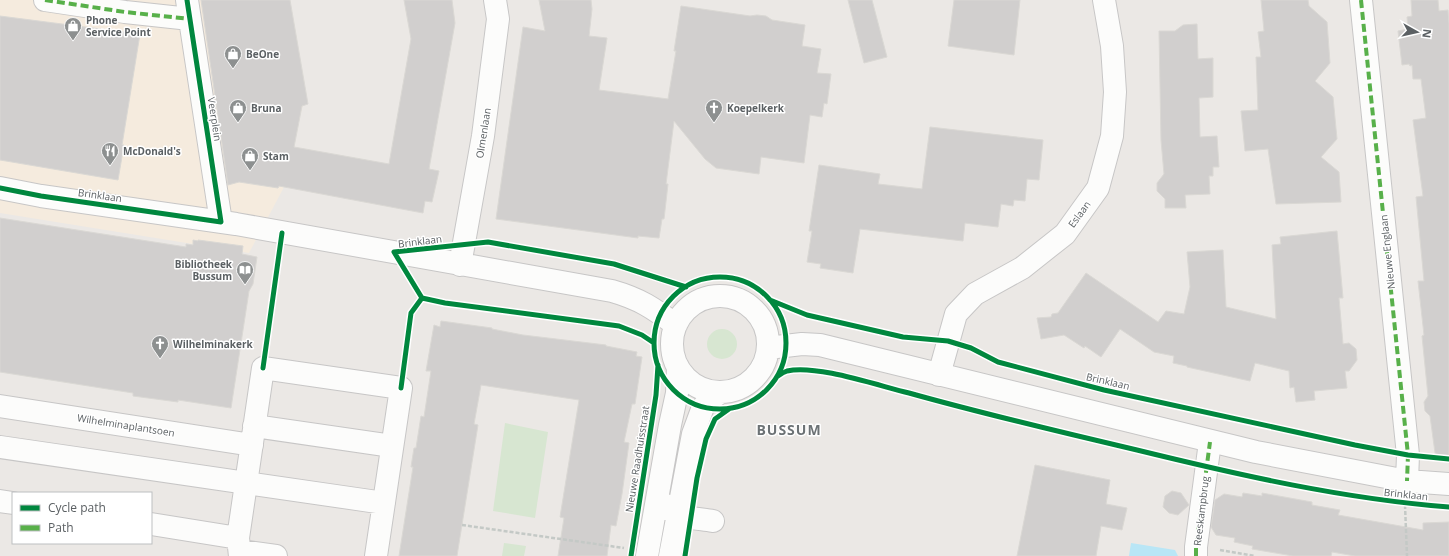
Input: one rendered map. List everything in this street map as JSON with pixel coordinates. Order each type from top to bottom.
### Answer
[{"type":"street","points":[[45,0],[125,12],[189,9]]},
{"type":"street","name":"Olmenlaan","points":[[460,265],[484,128],[498,19],[495,0]]},
{"type":"street","name":"Eslaan","points":[[939,375],[956,314],[974,294],[1022,268],[1065,234],[1098,188],[1112,136],[1115,92],[1112,46],[1104,0]]},
{"type":"street","name":"Nieuwe Englaan","points":[[1361,0],[1408,454],[1407,481]]},
{"type":"street","name":"Veerplein","points":[[189,9],[221,222]]},
{"type":"street","name":"Brinklaan","points":[[0,188],[41,196],[221,222],[612,291],[633,297],[646,304],[676,325]]},
{"type":"street","points":[[722,296],[737,299],[751,306],[761,318],[767,332],[768,348],[765,362],[758,374],[748,384],[735,390],[721,392],[704,390],[689,381],[678,367],[673,353],[672,339],[676,325],[683,313],[694,303],[708,297],[722,296]]},
{"type":"street","name":"Brinklaan","points":[[768,348],[802,344],[820,346],[1210,442],[1407,481],[1449,484]]},
{"type":"street","points":[[647,554],[677,393],[678,367]]},
{"type":"street","points":[[240,548],[246,483],[263,368],[401,388],[376,556]]},
{"type":"street","points":[[670,556],[693,434],[703,407],[721,392]]},
{"type":"street","name":"Wilhelminaplantsoen","points":[[0,406],[253,436],[392,446]]},
{"type":"street","name":"Reeskampbrug","points":[[1196,551],[1210,442]]},
{"type":"street","points":[[0,447],[384,503]]},
{"type":"street","points":[[661,480],[663,499],[669,508],[677,515],[712,521]]},
{"type":"street","points":[[0,501],[12,503]]},
{"type":"street","points":[[152,524],[276,556]]},
{"type":"path","points":[[1407,481],[1405,503],[1407,556]]},
{"type":"path","points":[[462,525],[647,554]]},
{"type":"path","points":[[1196,551],[1255,556]]},
{"type":"shaded area","points":[[0,0],[285,0],[303,104],[283,189],[249,253],[0,213]]},
{"type":"green space","points":[[722,329],[733,333],[737,344],[733,355],[722,359],[711,355],[707,344],[711,333]]},
{"type":"green space","points":[[505,423],[548,432],[535,518],[493,511]]},
{"type":"green space","points":[[504,543],[526,546],[524,556],[502,556]]},
{"type":"water","points":[[1131,543],[1175,550],[1178,556],[1129,556]]},
{"type":"building","points":[[201,0],[290,0],[308,104],[302,106],[294,147],[389,164],[411,39],[404,0],[452,0],[455,23],[429,169],[439,171],[432,202],[425,201],[423,213],[279,186],[278,188],[239,182],[228,185]]},
{"type":"building","points":[[539,0],[591,0],[592,9],[589,36],[607,38],[599,90],[668,99],[676,51],[674,51],[681,6],[750,16],[766,16],[772,20],[805,25],[802,46],[821,49],[817,73],[831,74],[827,104],[824,103],[822,117],[810,115],[804,163],[761,157],[759,174],[716,168],[705,159],[674,121],[666,184],[668,184],[664,219],[662,219],[659,238],[638,236],[638,238],[496,219],[523,27],[545,31]]},
{"type":"building","points":[[848,0],[872,0],[887,57],[864,63]]},
{"type":"building","points":[[954,0],[1020,0],[1014,55],[948,46]]},
{"type":"building","points":[[1261,0],[1308,0],[1309,6],[1327,22],[1330,63],[1315,81],[1333,97],[1337,139],[1321,157],[1339,172],[1341,202],[1276,204],[1268,149],[1245,151],[1241,111],[1258,110],[1256,57],[1261,57],[1258,32],[1264,31]]},
{"type":"building","points":[[1411,0],[1438,0],[1439,11],[1448,10],[1449,24],[1449,459],[1436,460],[1430,416],[1425,411],[1424,402],[1428,396],[1422,336],[1424,335],[1418,281],[1424,281],[1416,197],[1423,196],[1413,120],[1426,118],[1421,79],[1413,79],[1412,65],[1402,65],[1398,31],[1408,29],[1407,17],[1412,16]]},
{"type":"building","points":[[0,16],[140,34],[122,145],[124,145],[118,180],[0,160]]},
{"type":"building","points":[[1197,24],[1198,59],[1213,58],[1213,97],[1199,98],[1200,137],[1217,136],[1219,167],[1213,167],[1213,176],[1209,176],[1210,194],[1185,195],[1186,208],[1165,208],[1165,199],[1157,191],[1157,183],[1164,174],[1161,140],[1159,31],[1175,31],[1183,25]]},
{"type":"building","points":[[930,127],[1043,140],[1039,180],[1027,179],[1025,201],[1014,200],[1013,206],[1001,204],[998,227],[965,223],[963,241],[860,229],[853,273],[820,268],[821,264],[807,262],[812,231],[809,231],[819,165],[880,174],[878,184],[922,189]]},
{"type":"building","points":[[0,218],[186,247],[186,244],[193,245],[193,240],[243,246],[242,254],[257,257],[253,284],[249,291],[231,408],[178,400],[178,402],[133,396],[133,393],[0,372]]},
{"type":"building","points":[[1337,231],[1343,298],[1339,298],[1343,344],[1349,343],[1356,349],[1357,360],[1349,371],[1345,371],[1347,388],[1314,391],[1315,400],[1296,402],[1294,387],[1290,388],[1289,371],[1255,363],[1250,381],[1187,367],[1173,363],[1174,356],[1154,352],[1120,329],[1101,357],[1085,346],[1084,348],[1064,335],[1041,339],[1037,318],[1051,317],[1052,314],[1058,313],[1086,273],[1158,322],[1166,311],[1184,314],[1190,287],[1187,252],[1223,250],[1226,307],[1276,319],[1272,245],[1281,244],[1280,237]]},
{"type":"building","points":[[441,321],[492,328],[523,335],[606,345],[637,352],[636,356],[642,357],[635,404],[632,404],[624,442],[629,443],[622,494],[616,526],[611,525],[607,556],[558,556],[564,518],[560,517],[579,400],[481,385],[474,424],[478,425],[457,556],[399,556],[413,467],[411,467],[414,448],[416,448],[421,416],[424,417],[431,371],[426,371],[434,325],[440,327]]},
{"type":"building","points":[[1035,465],[1110,480],[1106,504],[1127,508],[1122,530],[1101,526],[1096,556],[1017,556]]},
{"type":"building","points":[[1172,491],[1181,493],[1189,505],[1178,515],[1169,513],[1163,507],[1165,496]]},
{"type":"building","points":[[1243,493],[1262,496],[1262,493],[1312,502],[1312,505],[1340,510],[1338,515],[1423,530],[1423,523],[1449,522],[1449,556],[1355,556],[1332,552],[1331,556],[1293,556],[1252,549],[1253,546],[1234,542],[1235,538],[1216,535],[1211,527],[1215,500],[1224,494],[1242,497]]},
{"type":"marked path","points":[[45,0],[125,12],[190,19]]},
{"type":"marked path","points":[[1361,0],[1408,455],[1407,481]]},
{"type":"marked path","points":[[1196,556],[1210,442]]},
{"type":"cycle path","points":[[0,188],[41,196],[221,222],[187,0]]},
{"type":"cycle path","points":[[263,368],[282,233]]},
{"type":"cycle path","points":[[654,343],[642,335],[619,326],[445,303],[422,298],[394,252],[488,242],[614,264],[686,287]]},
{"type":"cycle path","points":[[720,277],[745,282],[762,292],[771,301],[781,318],[786,343],[781,368],[771,385],[762,394],[745,404],[720,409],[695,404],[678,394],[669,385],[659,368],[654,343],[659,318],[669,301],[678,292],[695,282],[720,277]]},
{"type":"cycle path","points":[[401,388],[411,313],[422,298]]},
{"type":"cycle path","points":[[770,300],[807,315],[903,337],[948,341],[971,348],[998,362],[1104,390],[1355,445],[1408,455],[1449,459]]},
{"type":"cycle path","name":"Nieuwe Raadhuisstraat","points":[[631,556],[656,395],[658,365]]},
{"type":"cycle path","points":[[778,376],[787,371],[799,370],[814,370],[830,373],[1022,423],[1253,477],[1370,498],[1449,507]]},
{"type":"cycle path","points":[[685,556],[697,478],[706,439],[715,419],[729,409]]},
{"type":"place","name":"Phone Service Point","points":[[73,41]]},
{"type":"place","name":"BeOne","points":[[233,69]]},
{"type":"place","name":"Bruna","points":[[238,123]]},
{"type":"place","name":"Koepelkerk","points":[[714,123]]},
{"type":"place","name":"McDonald's","points":[[110,166]]},
{"type":"place","name":"Stam","points":[[250,171]]},
{"type":"place","name":"Bibliotheek Bussum","points":[[245,285]]},
{"type":"place","name":"Wilhelminakerk","points":[[160,359]]},
{"type":"district","name":"BUSSUM","points":[[789,429]]}]
